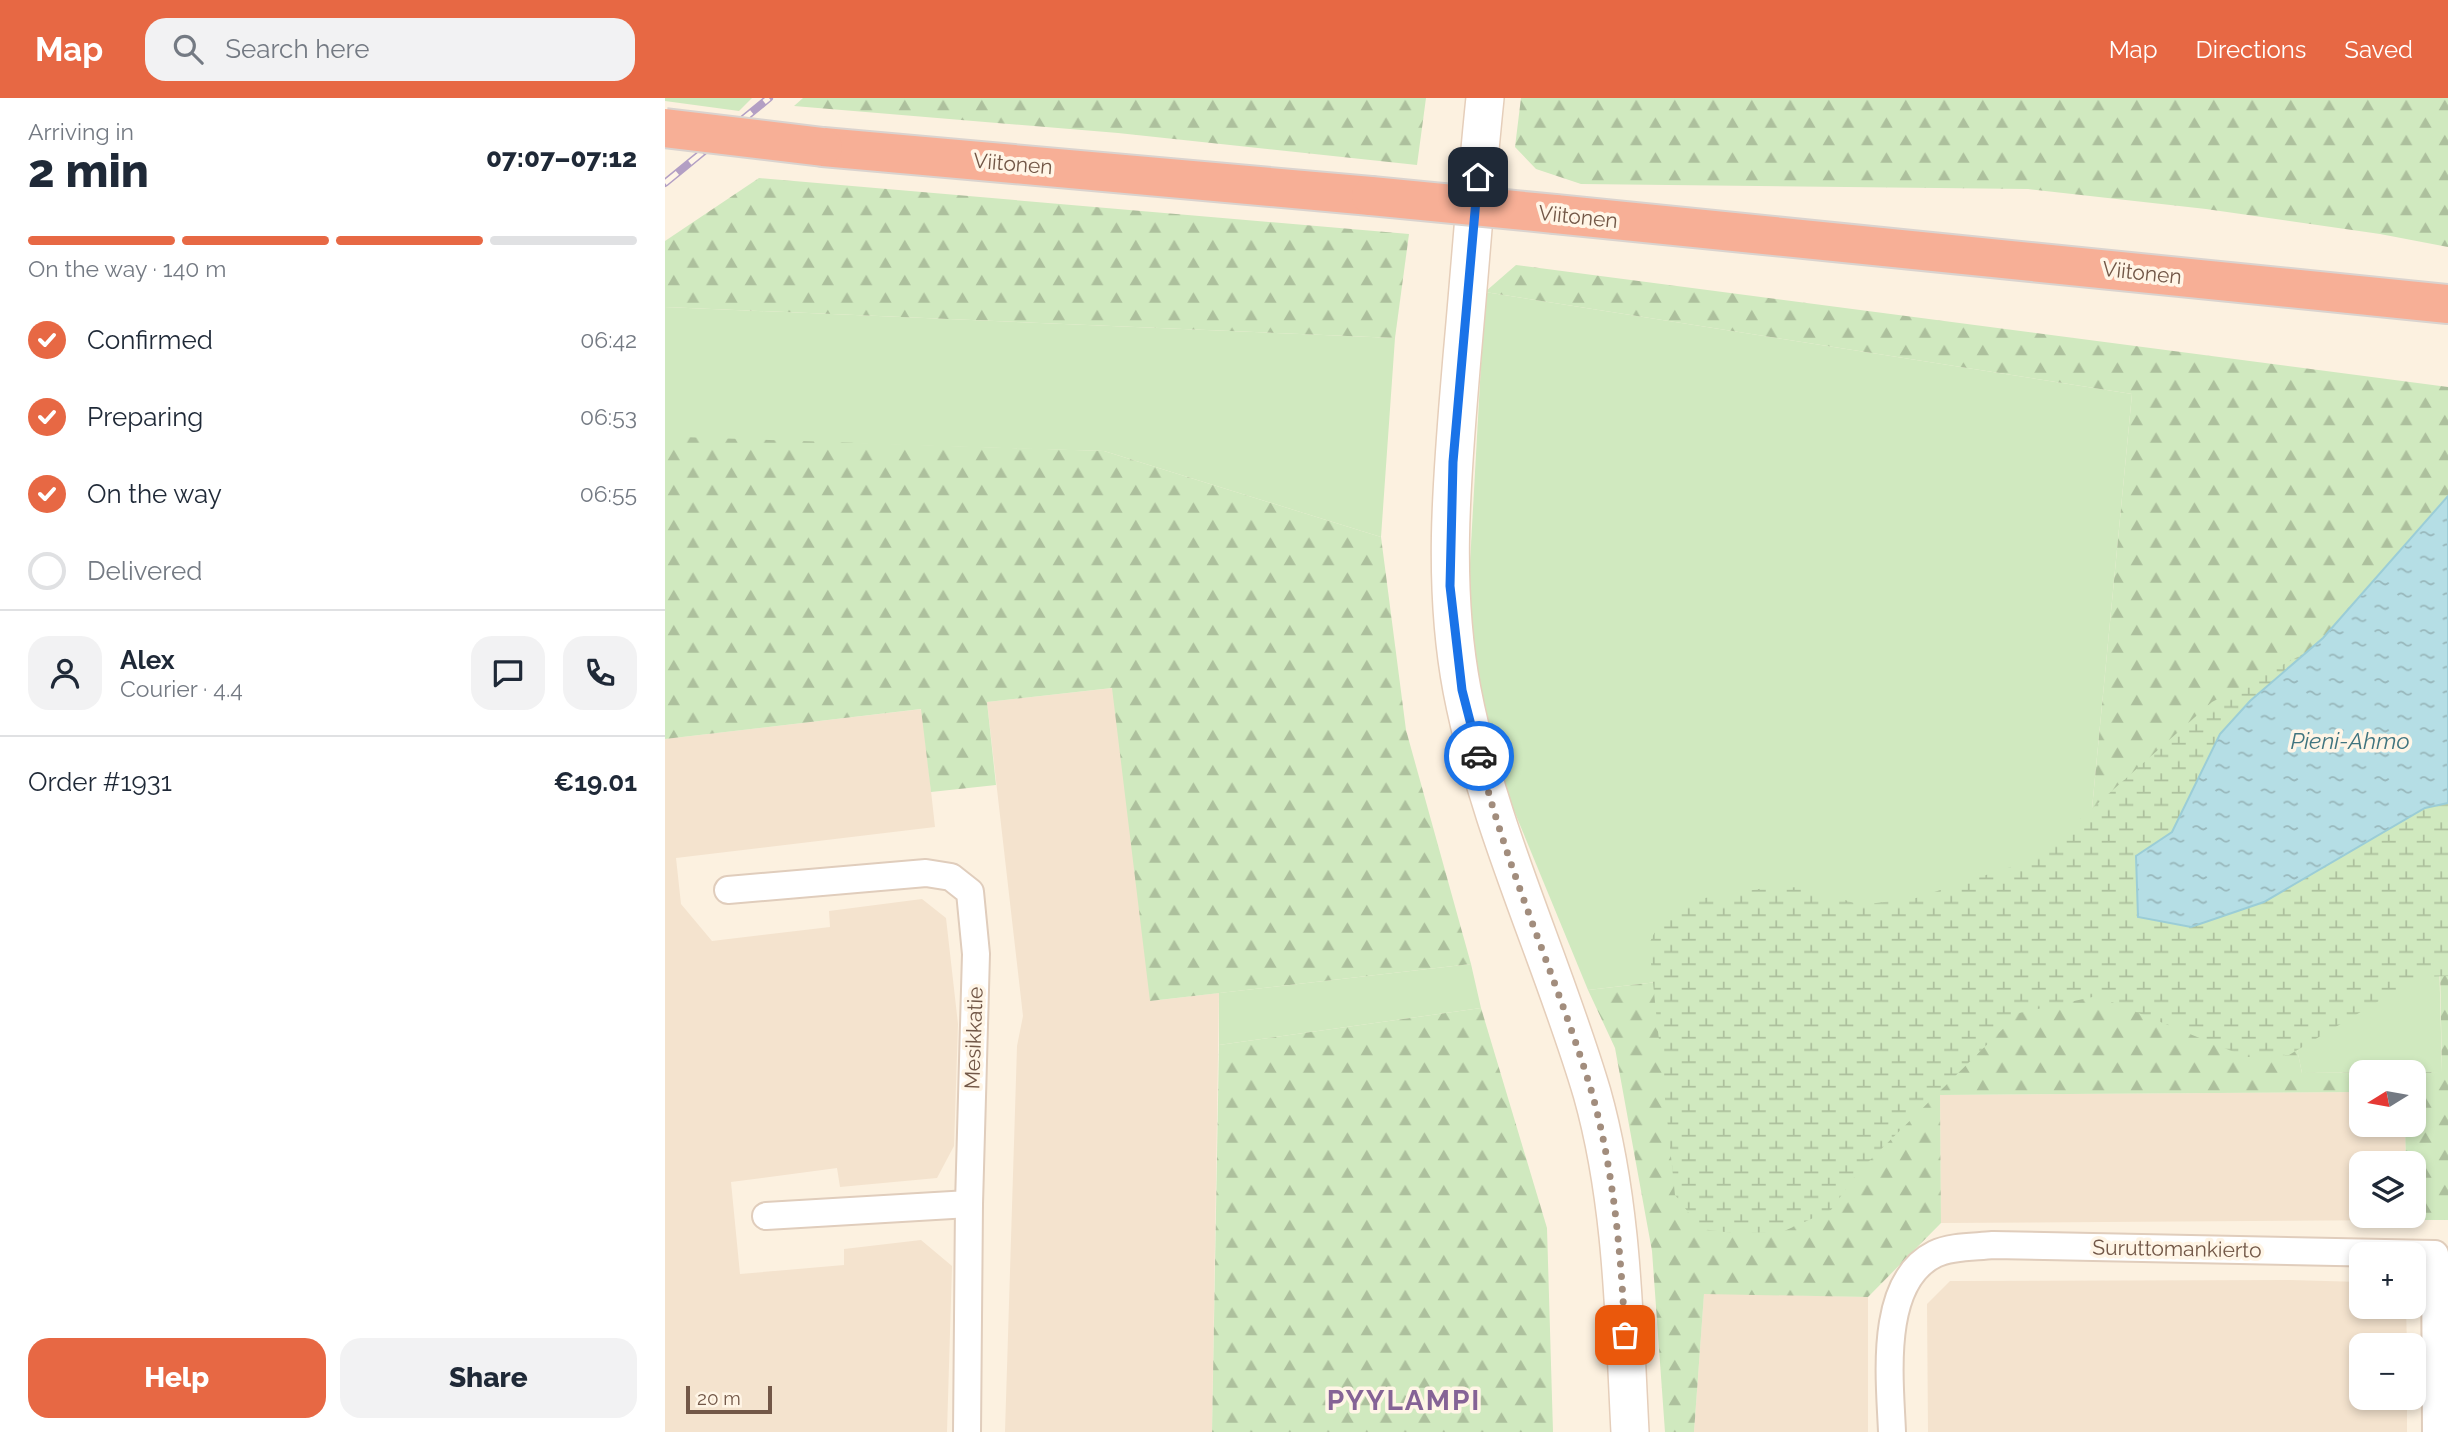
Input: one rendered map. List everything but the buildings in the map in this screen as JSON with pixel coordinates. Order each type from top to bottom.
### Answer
[{"type":"highway","name":"Viitonen","points":[[665,128],[823,147],[1371,196],[2448,304]]},
{"type":"street","points":[[1485,98],[1453,462],[1451,599],[1462,690],[1492,809],[1592,1095],[1613,1192],[1622,1286],[1630,1432]]},
{"type":"street","name":"Mesikkatie","points":[[727,890],[926,873],[951,877],[970,892],[976,954],[969,1204],[967,1432]]},
{"type":"street","points":[[766,1216],[969,1204]]},
{"type":"street","name":"Suruttomankierto","points":[[1892,1432],[1890,1356],[1894,1317],[1901,1290],[1921,1262],[1938,1252],[1993,1245],[2442,1254],[2436,1432]]},
{"type":"shaded area","points":[[1113,688],[1151,1001],[1219,993],[1212,1432],[1005,1432],[1017,1046],[1023,1016],[987,702]]},
{"type":"shaded area","points":[[922,709],[935,827],[676,858],[681,904],[712,941],[830,927],[829,911],[922,899],[946,918],[958,1024],[954,1146],[937,1178],[840,1187],[837,1168],[731,1182],[740,1274],[844,1265],[844,1249],[921,1240],[952,1266],[947,1432],[665,1432],[665,739]]},
{"type":"shaded area","points":[[2349,1092],[2349,1138],[2405,1138],[2406,1151],[2349,1151],[2349,1220],[1941,1223],[1940,1095]]},
{"type":"shaded area","points":[[1950,1281],[2349,1282],[2349,1319],[2406,1319],[2407,1333],[2349,1333],[2349,1410],[2407,1410],[2407,1432],[1928,1432],[1927,1304]]},
{"type":"shaded area","points":[[1704,1293],[1868,1297],[1868,1432],[1694,1432]]},
{"type":"green space","points":[[665,98],[752,98],[739,111],[665,101]]},
{"type":"green space","points":[[803,98],[1426,98],[1417,165],[1118,133],[794,106]]},
{"type":"green space","points":[[1521,98],[2448,98],[2448,247],[2380,234],[2206,209],[2028,189],[1581,184],[1536,169],[1515,147]]},
{"type":"green space","points":[[759,178],[1409,234],[1395,338],[665,307],[665,241]]},
{"type":"green space","points":[[1516,265],[2448,387],[2448,496],[2323,638],[2250,701],[2264,902],[2425,808],[2448,803],[2448,1220],[2426,1220],[2426,1151],[2406,1151],[2405,1138],[2426,1137],[2426,1072],[2442,1072],[2439,915],[2284,983],[2302,1073],[2349,1073],[2349,1092],[1940,1095],[1941,1223],[1868,1297],[1704,1294],[1694,1432],[1665,1432],[1652,1251],[1615,1048],[1588,990],[2080,933],[2132,394],[1485,292]]},
{"type":"green space","points":[[1485,292],[2132,394],[2080,933],[1588,990],[1494,762],[1467,617]]},
{"type":"green space","points":[[665,307],[1395,338],[1381,537],[1104,451],[665,438]]},
{"type":"green space","points":[[665,438],[1104,451],[1381,537],[1406,730],[1471,964],[1150,1001],[1112,688],[987,702],[996,785],[931,792],[921,709],[665,739]]},
{"type":"green space","points":[[2305,653],[2250,701],[2221,734],[2172,832],[2136,856],[2191,927],[2264,902],[2425,808],[2448,803],[2448,976],[2419,977],[2289,1055],[2246,1057],[2097,996],[2019,1013],[1858,1172],[1831,1210],[1782,1232],[1733,1233],[1701,1229],[1675,1195],[1649,944],[1661,919],[1699,899],[1765,888],[1806,887],[1860,905],[1916,898],[2035,859],[2212,702]]},
{"type":"green space","points":[[2438,915],[2442,1072],[2426,1072],[2426,1060],[2349,1060],[2349,1073],[2302,1073],[2283,983]]},
{"type":"green space","points":[[1471,964],[1481,1008],[1219,1045],[1219,993]]},
{"type":"green space","points":[[1481,1008],[1547,1228],[1553,1432],[1212,1432],[1219,1045]]},
{"type":"water","name":"Pieni-Ahmo","points":[[2448,496],[2448,803],[2425,808],[2264,902],[2191,927],[2138,917],[2136,856],[2172,832],[2220,734],[2250,701],[2323,638]]},
{"type":"railway","points":[[665,183],[769,98]]},
{"type":"way so far","points":[[1479,756],[1492,809],[1592,1095],[1613,1192],[1625,1335]]},
{"type":"district","name":"PYYLAMPI","points":[[1404,1400]]},
{"type":"route","points":[[1478,177],[1453,462],[1450,586],[1462,690],[1479,756]]}]
